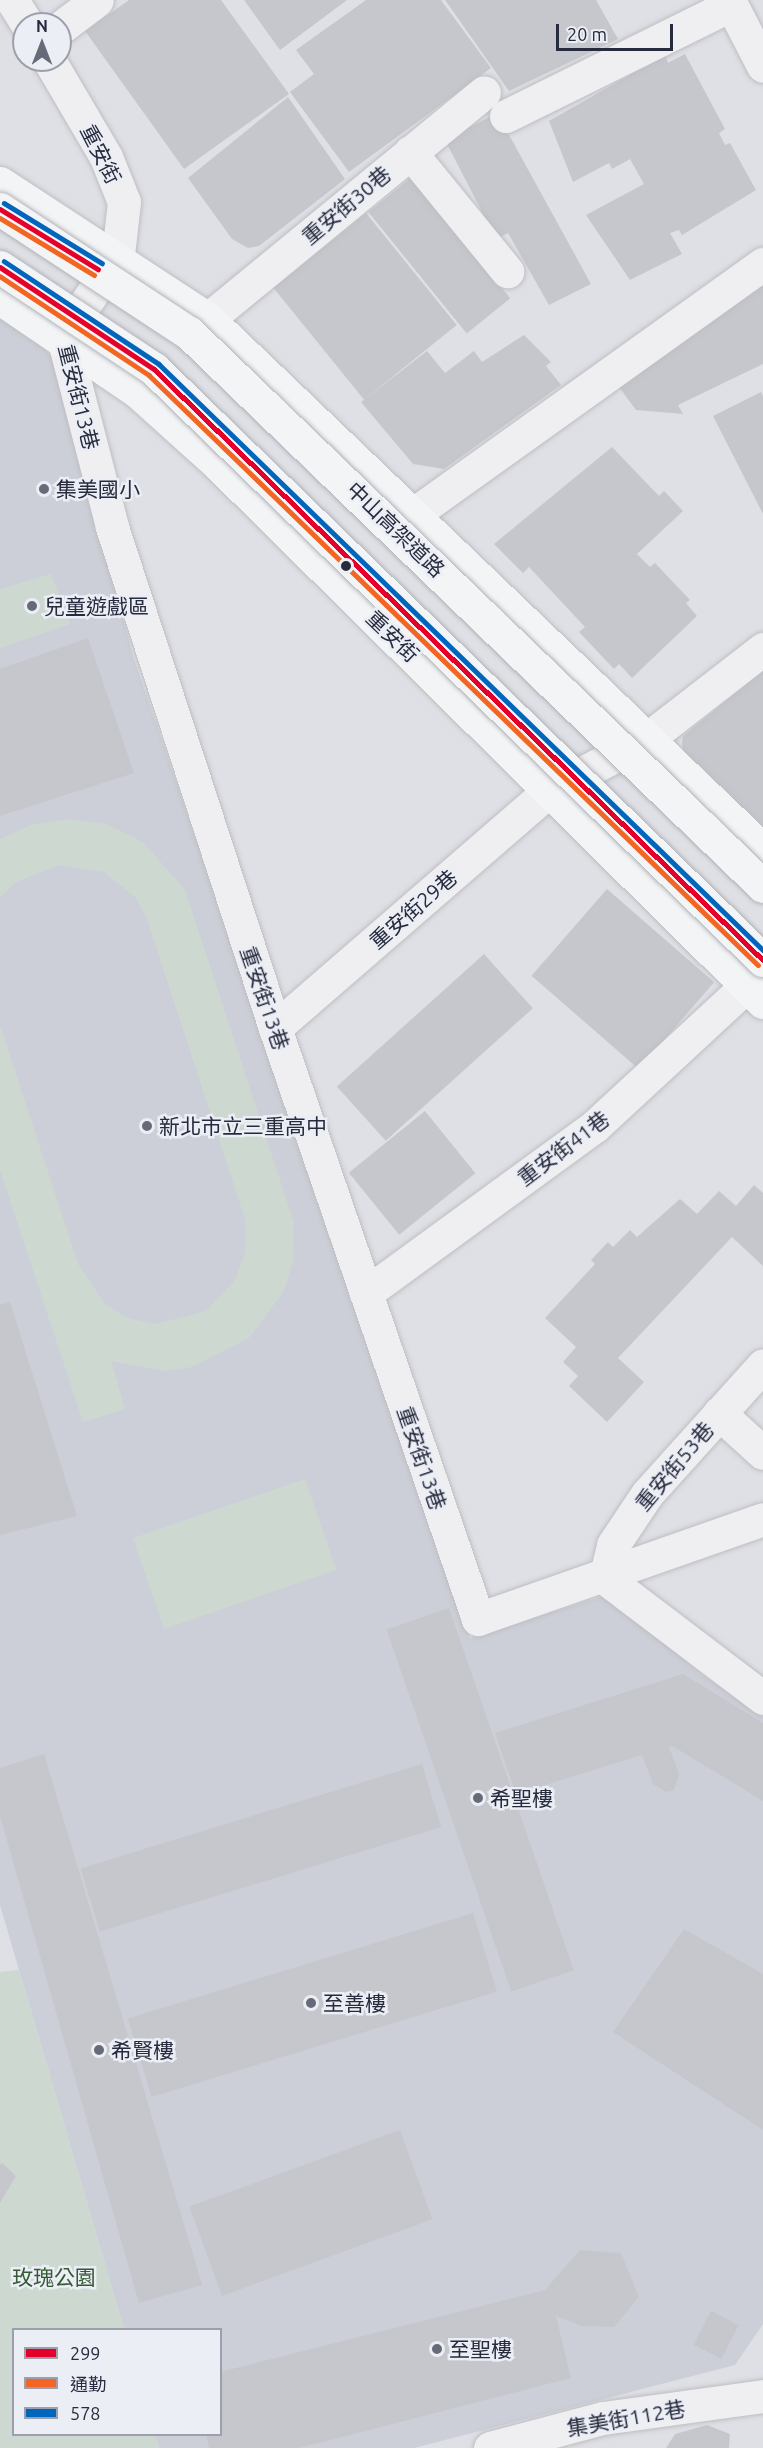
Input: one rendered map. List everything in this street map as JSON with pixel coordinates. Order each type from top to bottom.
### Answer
[{"type":"main road","points":[[0,183],[118,255],[208,318],[415,513],[763,850]]},
{"type":"main road","name":"中山高架道路","points":[[0,209],[189,333],[763,886]]},
{"type":"main road","points":[[0,267],[154,369],[757,983]]},
{"type":"main road","name":"重安街","points":[[0,298],[63,337],[137,391],[218,464],[550,790],[757,983]]},
{"type":"street","points":[[72,19],[97,0]]},
{"type":"street","points":[[506,116],[730,2],[763,66]]},
{"type":"street","name":"重安街","points":[[56,72],[106,157],[124,202],[118,255]]},
{"type":"street","name":"重安街30巷","points":[[208,318],[484,92]]},
{"type":"street","points":[[410,152],[507,271]]},
{"type":"street","name":"重安街13巷","points":[[118,255],[63,337],[138,615],[275,1028],[478,1619],[605,1578]]},
{"type":"street","points":[[415,513],[763,264]]},
{"type":"street","name":"重安街29巷","points":[[275,1028],[550,790],[647,739],[763,650]]},
{"type":"street","name":"重安街41巷","points":[[366,1293],[595,1126],[757,983]]},
{"type":"street","name":"重安街53巷","points":[[605,1578],[613,1545],[636,1511],[763,1365]]},
{"type":"street","points":[[719,1413],[763,1453]]},
{"type":"street","points":[[605,1578],[763,1519]]},
{"type":"street","points":[[605,1578],[763,1698]]},
{"type":"street","name":"集美街112巷","points":[[490,2448],[603,2418],[763,2396]]},
{"type":"shaded area","name":"新北市立三重高中","points":[[0,311],[34,337],[56,362],[133,656],[470,1638],[607,1595],[701,1674],[763,1717],[763,2324],[735,2365],[414,2448],[159,2448],[155,2436],[222,2436],[222,2328],[124,2328],[0,1905]]},
{"type":"green space","name":"兒童遊戲區","points":[[51,574],[70,624],[0,648],[0,589]]},
{"type":"green space","points":[[71,819],[106,824],[143,842],[185,890],[294,1223],[293,1260],[284,1291],[249,1338],[192,1367],[165,1371],[111,1361],[125,1409],[83,1422],[0,1170],[0,1025],[78,1264],[105,1304],[128,1318],[156,1324],[206,1311],[235,1280],[245,1253],[245,1219],[146,916],[135,897],[104,872],[59,865],[16,882],[0,898],[0,839],[34,824]]},
{"type":"green space","points":[[305,1479],[336,1570],[164,1629],[133,1538]]},
{"type":"green space","name":"玫瑰公園","points":[[19,1970],[124,2328],[12,2328],[12,2436],[155,2436],[159,2448],[0,2448],[0,1972]]},
{"type":"building","points":[[129,0],[221,0],[289,94],[184,169],[85,31]]},
{"type":"building","points":[[244,0],[347,0],[280,50]]},
{"type":"building","points":[[366,0],[441,0],[491,68],[349,172],[290,92],[314,74],[296,50]]},
{"type":"building","points":[[445,0],[596,0],[618,39],[509,91]]},
{"type":"building","points":[[685,54],[725,129],[719,133],[725,145],[730,143],[756,190],[682,235],[679,230],[670,233],[682,254],[630,280],[586,215],[644,184],[630,159],[612,169],[609,163],[573,182],[549,121],[665,55],[668,63]]},
{"type":"building","points":[[288,97],[345,179],[259,246],[248,248],[232,239],[188,178]]},
{"type":"building","points":[[497,113],[591,284],[549,305],[508,233],[496,239],[445,140]]},
{"type":"building","points":[[412,177],[510,298],[467,333],[368,212]]},
{"type":"building","points":[[366,213],[457,325],[364,400],[274,288]]},
{"type":"building","points":[[763,284],[763,364],[678,405],[683,414],[636,410],[619,387]]},
{"type":"building","points":[[524,335],[551,362],[546,366],[561,385],[444,469],[413,464],[361,402],[427,351],[445,373],[474,351],[482,362]]},
{"type":"building","points":[[761,392],[763,396],[763,514],[713,416]]},
{"type":"building","points":[[612,447],[659,496],[664,491],[683,511],[637,554],[650,567],[655,563],[690,600],[686,603],[697,616],[632,678],[619,664],[614,669],[579,632],[585,627],[529,567],[523,573],[494,544]]},
{"type":"building","points":[[88,638],[134,773],[0,816],[0,669]]},
{"type":"building","points":[[763,671],[763,833],[684,758],[682,743],[683,736]]},
{"type":"building","points":[[607,889],[714,982],[639,1069],[532,976]]},
{"type":"building","points":[[484,954],[533,1008],[386,1141],[337,1086]]},
{"type":"building","points":[[425,1111],[475,1173],[399,1235],[349,1173]]},
{"type":"building","points":[[754,1185],[763,1193],[763,1266],[732,1237],[618,1358],[644,1382],[607,1422],[569,1386],[578,1376],[563,1362],[576,1347],[545,1318],[595,1264],[591,1260],[608,1242],[613,1247],[630,1230],[637,1237],[680,1199],[697,1214],[719,1191],[736,1206]]},
{"type":"building","points":[[10,1302],[77,1516],[0,1535],[0,1305]]},
{"type":"building","name":"希聖樓","points":[[449,1608],[574,1970],[511,1992],[387,1629]]},
{"type":"building","points":[[683,1674],[763,1723],[763,1801],[674,1747],[669,1747],[679,1774],[674,1790],[666,1792],[653,1784],[642,1755],[516,1794],[495,1733]]},
{"type":"building","name":"希賢樓","points":[[44,1754],[202,2285],[139,2303],[0,1816],[0,1768]]},
{"type":"building","points":[[422,1764],[441,1827],[100,1931],[81,1868]]},
{"type":"building","name":"至善樓","points":[[473,1913],[497,1991],[152,2097],[128,2019]]},
{"type":"building","points":[[684,1929],[763,1974],[763,2130],[613,2032]]},
{"type":"building","points":[[400,2130],[432,2219],[222,2296],[190,2207]]},
{"type":"building","points":[[2,2163],[16,2176],[0,2203],[0,2165]]},
{"type":"building","name":"至聖樓","points":[[580,2250],[621,2253],[639,2297],[614,2327],[582,2326],[556,2316],[571,2378],[299,2448],[209,2448],[206,2436],[222,2436],[222,2371],[545,2290]]},
{"type":"building","points":[[711,2311],[739,2325],[721,2359],[694,2345]]},
{"type":"building","points":[[707,2425],[730,2434],[729,2448],[666,2448],[675,2434]]},
{"type":"transit line","name":"578","points":[[4,203],[102,263]]},
{"type":"transit line","name":"299","points":[[0,209],[98,269]]},
{"type":"transit line","name":"通勤","points":[[0,218],[94,275]]},
{"type":"transit line","name":"578","points":[[4,261],[159,364],[763,950]]},
{"type":"transit line","name":"299","points":[[0,267],[154,369],[763,960]]},
{"type":"transit line","name":"通勤","points":[[0,276],[149,375],[758,965]]},
{"type":"place","name":"集美國小","points":[[44,489]]},
{"type":"place","name":"兒童遊戲區","points":[[32,606]]},
{"type":"place","name":"新北市立三重高中","points":[[147,1126]]},
{"type":"place","name":"希聖樓","points":[[478,1798]]},
{"type":"place","name":"至善樓","points":[[311,2003]]},
{"type":"place","name":"希賢樓","points":[[99,2050]]},
{"type":"place","name":"至聖樓","points":[[437,2349]]}]
